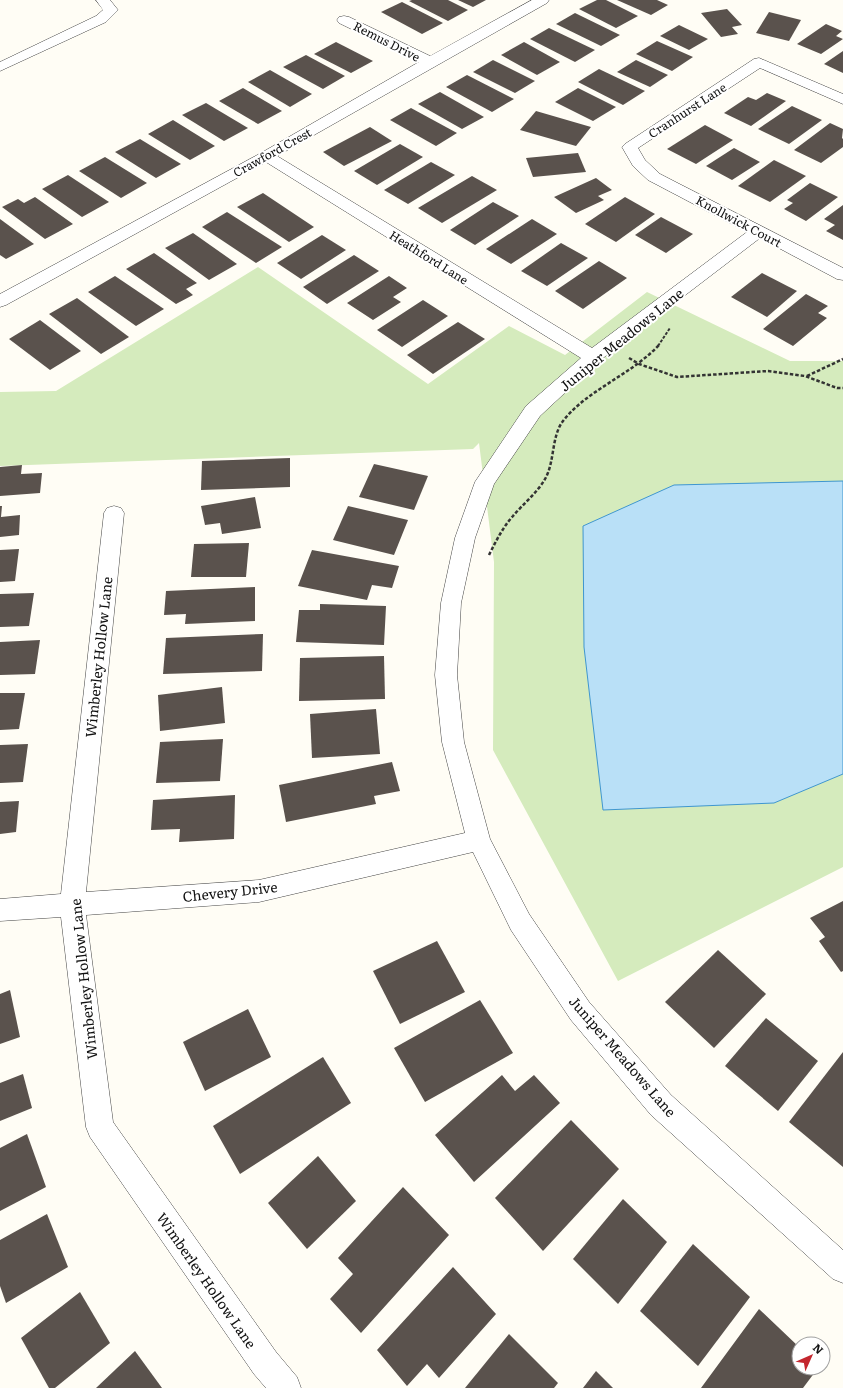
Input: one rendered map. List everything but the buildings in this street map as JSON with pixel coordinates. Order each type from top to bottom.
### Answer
[{"type":"street","points":[[0,67],[101,19],[111,10],[103,0]]},
{"type":"street","name":"Crawford Crest","points":[[0,302],[266,156],[542,0]]},
{"type":"street","name":"Remus Drive","points":[[344,20],[430,62]]},
{"type":"street","name":"Cranhurst Lane","points":[[638,163],[630,147],[759,62],[843,100]]},
{"type":"street","name":"Heathford Lane","points":[[266,156],[600,351]]},
{"type":"street","name":"Knollwick Court","points":[[638,163],[654,177],[843,275]]},
{"type":"street","name":"Juniper Meadows Lane","points":[[759,231],[600,351],[533,411],[484,482],[465,538],[451,603],[446,675],[453,742],[479,840],[520,922],[580,1010],[661,1105],[843,1269]]},
{"type":"street","name":"Wimberley Hollow Lane","points":[[114,513],[72,905],[100,1127],[265,1363],[286,1388]]},
{"type":"street","name":"Chevery Drive","points":[[0,910],[259,891],[479,840]]},
{"type":"path","points":[[489,555],[509,520],[545,479],[562,422],[588,397],[639,364],[665,340],[671,328]]},
{"type":"path","points":[[600,351],[677,377],[768,371],[806,377],[837,388],[843,388]]},
{"type":"path","points":[[806,377],[843,359]]},
{"type":"green space","points":[[258,267],[428,384],[509,326],[565,355],[647,292],[790,361],[843,361],[843,867],[618,981],[493,750],[494,562],[479,443],[473,449],[0,466],[0,392],[56,391]]},
{"type":"water","points":[[843,481],[843,774],[774,803],[603,810],[584,647],[583,526],[674,485]]}]
